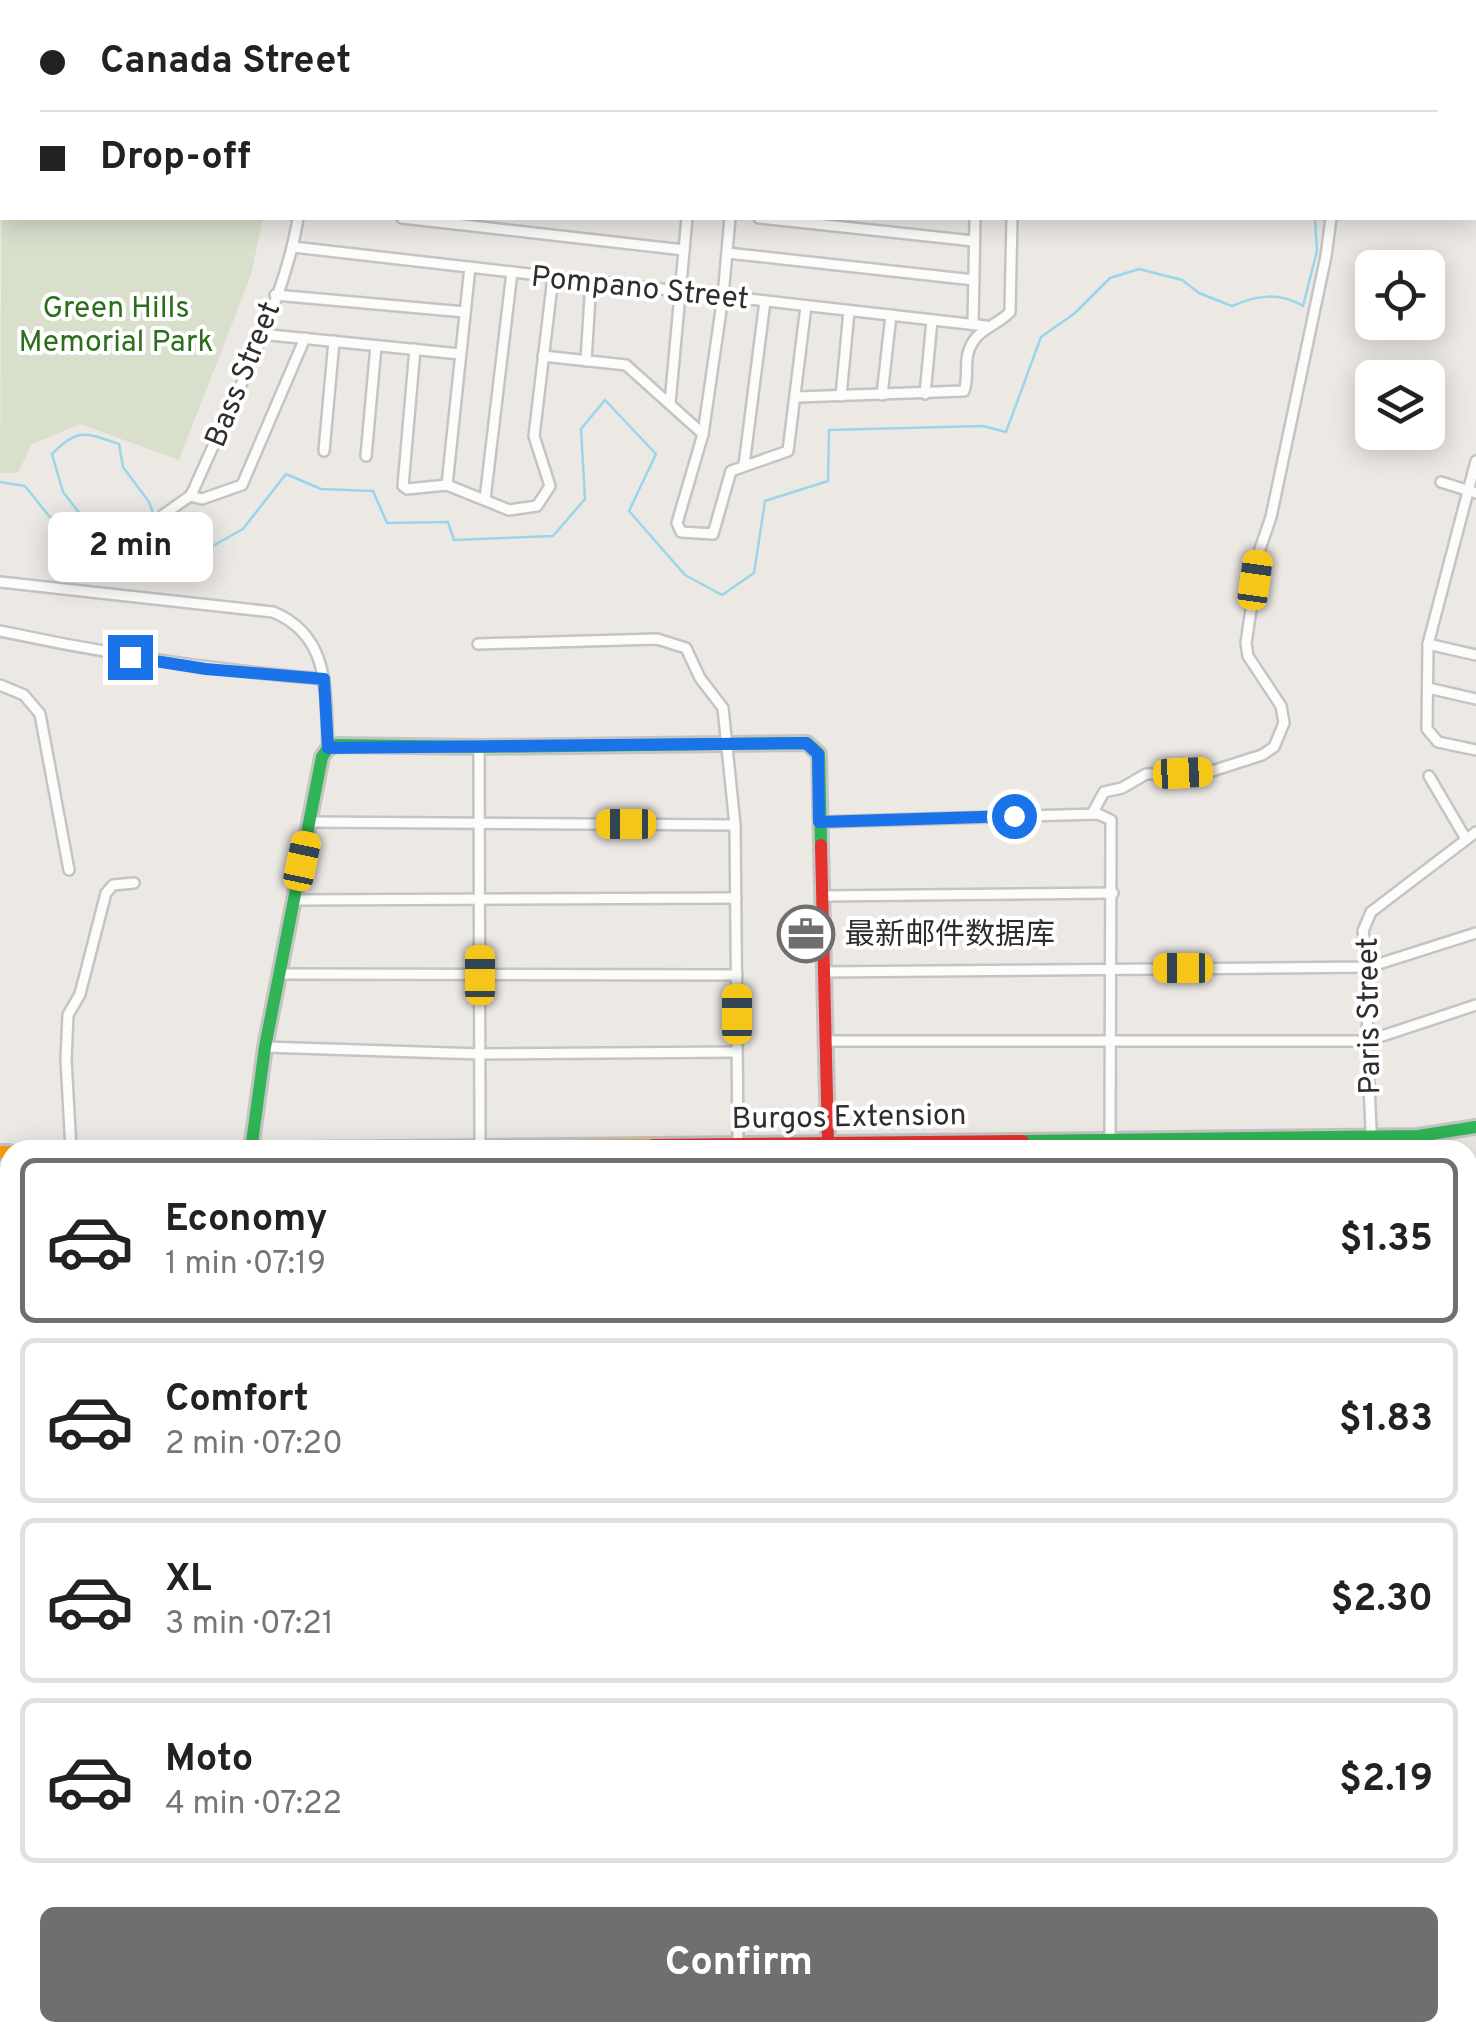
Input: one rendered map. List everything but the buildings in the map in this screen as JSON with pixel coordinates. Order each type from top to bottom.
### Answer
[{"type":"street","name":"Bass Street","points":[[190,496],[275,296],[293,247],[298,220]]},
{"type":"street","points":[[420,220],[684,250]]},
{"type":"street","points":[[670,404],[687,220]]},
{"type":"street","points":[[730,220],[703,434],[676,523],[681,532],[709,536],[716,532],[728,473],[788,450],[806,306]]},
{"type":"street","points":[[778,220],[974,241]]},
{"type":"street","points":[[973,324],[975,220]]},
{"type":"street","points":[[796,397],[964,390],[969,349],[986,326],[1010,312],[1012,220]]},
{"type":"street","points":[[1092,814],[1104,792],[1122,788],[1146,774],[1208,772],[1262,755],[1274,747],[1281,735],[1282,706],[1248,656],[1246,643],[1260,549],[1273,505],[1331,220]]},
{"type":"street","name":"Pompano Street","points":[[293,247],[986,326]]},
{"type":"street","points":[[727,253],[974,280]]},
{"type":"street","points":[[447,485],[470,267]]},
{"type":"street","points":[[485,499],[512,272]]},
{"type":"street","points":[[415,349],[402,482],[407,489],[447,485],[510,510],[537,506],[550,486],[534,436],[553,276]]},
{"type":"street","points":[[586,362],[591,281]]},
{"type":"street","points":[[275,296],[465,312]]},
{"type":"street","points":[[744,465],[764,301]]},
{"type":"street","points":[[841,396],[850,310]]},
{"type":"street","points":[[882,395],[891,315]]},
{"type":"street","points":[[925,394],[932,320]]},
{"type":"street","points":[[260,334],[460,354]]},
{"type":"street","points":[[162,515],[190,496],[202,499],[242,485],[304,338]]},
{"type":"street","points":[[324,451],[334,342]]},
{"type":"street","points":[[366,456],[376,346]]},
{"type":"street","points":[[543,356],[626,364],[703,434]]},
{"type":"street","points":[[1476,461],[1472,492],[1428,644],[1430,736],[1438,742],[1476,750]]},
{"type":"street","points":[[1441,482],[1472,492]]},
{"type":"street","points":[[0,582],[273,612],[289,618],[320,657],[328,748],[322,757],[265,1047],[252,1140]]},
{"type":"street","points":[[0,631],[206,669],[324,679]]},
{"type":"street","points":[[478,644],[657,638],[674,642],[686,648],[700,678],[723,708],[735,824],[738,1140]]},
{"type":"street","points":[[1428,644],[1476,655]]},
{"type":"street","points":[[0,685],[24,695],[40,714],[69,870]]},
{"type":"street","points":[[1428,688],[1476,699]]},
{"type":"street","points":[[328,748],[726,743],[806,743],[814,748],[818,754],[828,1140]]},
{"type":"street","points":[[479,747],[480,1140]]},
{"type":"street","points":[[1428,776],[1466,839]]},
{"type":"street","points":[[819,822],[1092,814],[1111,820],[1114,893],[1109,968],[1110,1139]]},
{"type":"street","points":[[310,822],[735,824]]},
{"type":"street","name":"Paris Street","points":[[1371,1140],[1369,967],[1364,931],[1371,912],[1476,832]]},
{"type":"street","points":[[70,1140],[68,1014],[80,994],[106,893],[113,886],[134,883]]},
{"type":"street","points":[[821,896],[1114,893]]},
{"type":"street","points":[[294,900],[736,898]]},
{"type":"street","points":[[823,972],[1369,967],[1476,933]]},
{"type":"street","points":[[280,974],[737,975]]},
{"type":"street","points":[[825,1041],[1368,1041],[1476,1005]]},
{"type":"street","points":[[265,1047],[480,1054],[737,1052]]},
{"type":"street","name":"Burgos Extension","points":[[1105,1140],[1418,1136],[1476,1128]]},
{"type":"green space","name":"Green Hills Memorial Park","points":[[1,220],[263,220],[251,275],[179,460],[80,424],[32,444],[18,473],[0,473]]},
{"type":"waterway","points":[[0,482],[25,486],[49,516],[75,531],[84,519],[63,492],[52,454],[69,439],[90,435],[119,444],[123,467],[149,502],[165,546],[209,548],[243,529],[286,474],[321,489],[373,491],[387,523],[448,522],[454,540],[553,536],[585,499],[581,429],[605,400],[656,454],[629,511],[685,575],[722,595],[754,573],[765,501],[828,481],[829,430],[983,426],[1006,432],[1041,337],[1075,313],[1110,278],[1139,269],[1182,280],[1199,293],[1232,306],[1268,297],[1303,306],[1317,251],[1315,220]]},
{"type":"traffic: fast","points":[[252,1140],[265,1047],[322,757],[328,748],[807,743],[819,754],[821,845]]},
{"type":"traffic: fast","points":[[1102,1140],[1418,1136],[1476,1127]]},
{"type":"traffic: jam","points":[[821,845],[828,1140]]},
{"type":"place","name":"最新邮件数据库","points":[[806,934]]},
{"type":"route","points":[[130,657],[206,669],[324,679],[328,748],[806,743],[818,754],[819,822],[1014,816]]}]
